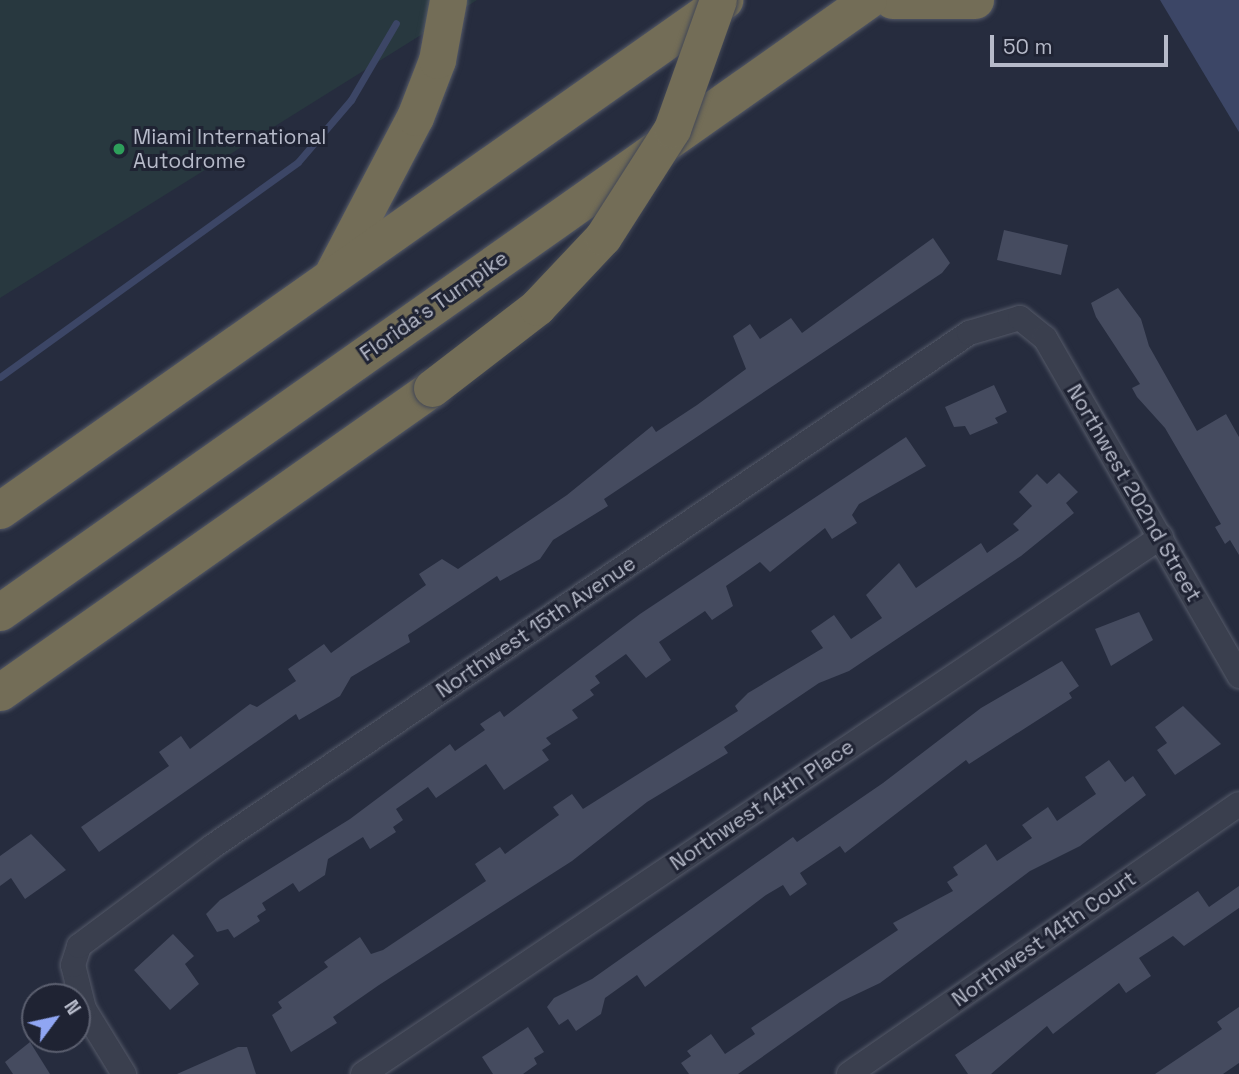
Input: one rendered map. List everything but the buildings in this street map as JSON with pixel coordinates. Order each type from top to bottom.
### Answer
[{"type":"highway","points":[[331,278],[415,117],[437,60],[448,0]]},
{"type":"highway","points":[[0,692],[432,388],[537,307],[603,237],[672,129],[718,0]]},
{"type":"highway","points":[[0,510],[724,0]]},
{"type":"highway","name":"Florida's Turnpike","points":[[0,612],[868,0]]},
{"type":"highway","points":[[892,0],[975,0]]},
{"type":"street","name":"Northwest 202nd Street","points":[[1020,318],[1045,338],[1239,676]]},
{"type":"street","name":"Northwest 15th Avenue","points":[[124,1074],[83,1009],[73,965],[79,946],[236,831],[969,333],[1020,318]]},
{"type":"street","name":"Northwest 14th Place","points":[[363,1074],[1161,537]]},
{"type":"street","name":"Northwest 14th Court","points":[[849,1074],[1239,804]]},
{"type":"shaded area","name":"Miami International Autodrome","points":[[0,0],[477,0],[0,298]]},
{"type":"water","points":[[1160,0],[1239,0],[1239,132],[1197,62]]},
{"type":"waterway","points":[[0,377],[298,162],[351,100],[396,23]]},
{"type":"place","name":"Miami International Autodrome","points":[[119,149]]}]
